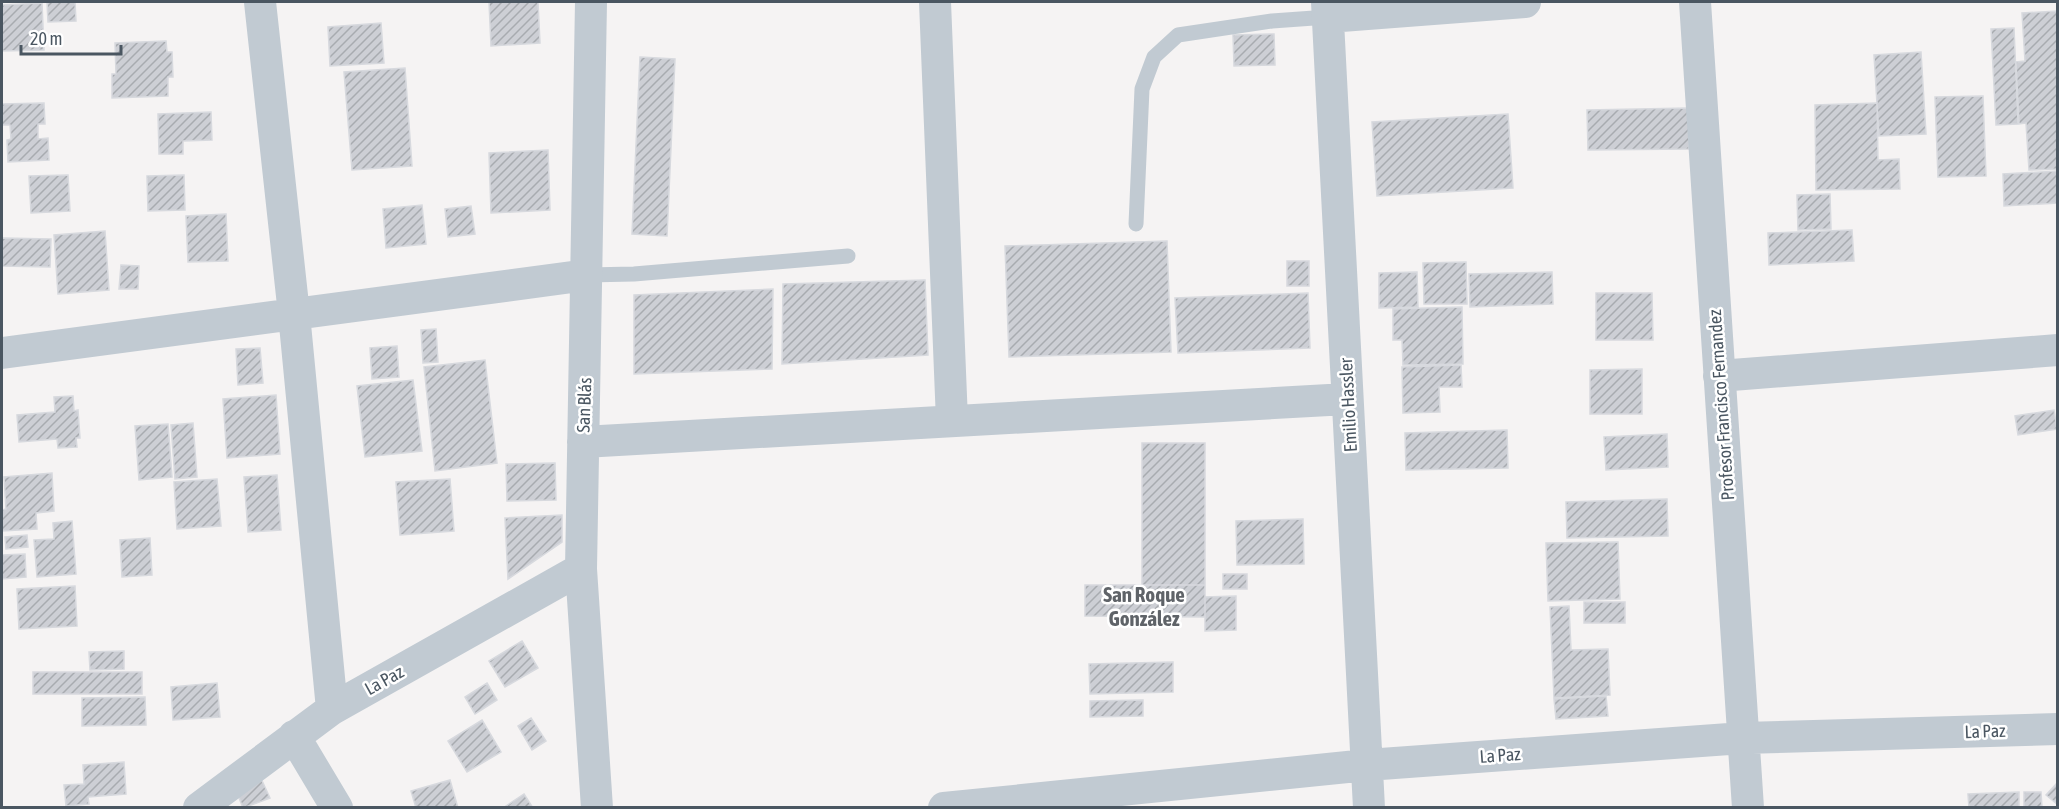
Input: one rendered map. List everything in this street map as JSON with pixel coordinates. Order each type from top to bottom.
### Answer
[{"type":"street","points":[[260,2],[294,315],[332,709]]},
{"type":"street","name":"San Blás","points":[[591,2],[581,569],[597,807]]},
{"type":"street","points":[[935,2],[952,421]]},
{"type":"street","points":[[1327,9],[1525,2]]},
{"type":"street","name":"Profesor Francisco Fernandez","points":[[1695,2],[1748,807]]},
{"type":"street","name":"Emilio Hassler","points":[[1327,9],[1369,807]]},
{"type":"street","points":[[2,353],[587,275]]},
{"type":"street","points":[[1719,376],[2058,350]]},
{"type":"street","points":[[583,442],[1347,399]]},
{"type":"street","name":"La Paz","points":[[199,807],[332,709],[581,569]]},
{"type":"street","name":"La Paz","points":[[944,807],[993,806],[1367,765],[1743,738],[2058,729]]},
{"type":"street","points":[[294,736],[337,807]]},
{"type":"lane","points":[[1136,224],[1142,89],[1154,57],[1178,34],[1272,21],[1327,9]]},
{"type":"lane","points":[[587,275],[634,274],[848,256]]},
{"type":"building","points":[[47,2],[75,2],[76,21],[48,22]]},
{"type":"building","points":[[489,2],[538,2],[540,43],[491,46]]},
{"type":"building","points":[[42,3],[44,50],[2,51],[2,5]]},
{"type":"building","points":[[2058,11],[2058,169],[2029,170],[2026,123],[2019,124],[2016,62],[2025,61],[2022,13]]},
{"type":"building","points":[[381,23],[384,63],[330,66],[328,27]]},
{"type":"building","points":[[2014,28],[2018,124],[1996,125],[1991,29]]},
{"type":"building","points":[[1274,34],[1275,65],[1234,66],[1233,35]]},
{"type":"building","points":[[166,41],[167,52],[172,52],[173,77],[168,77],[168,96],[112,98],[112,74],[116,74],[115,43]]},
{"type":"building","points":[[1921,52],[1926,134],[1879,136],[1874,55]]},
{"type":"building","points":[[640,57],[675,59],[667,236],[632,234]]},
{"type":"building","points":[[405,68],[412,166],[352,170],[344,72]]},
{"type":"building","points":[[1983,96],[1986,176],[1938,177],[1935,97]]},
{"type":"building","points":[[44,103],[45,124],[38,124],[38,139],[48,138],[49,160],[8,162],[7,140],[11,139],[10,125],[2,125],[2,104]]},
{"type":"building","points":[[1877,103],[1878,160],[1899,159],[1900,189],[1816,190],[1815,105]]},
{"type":"building","points":[[1689,108],[1689,149],[1588,150],[1587,110]]},
{"type":"building","points":[[211,112],[212,140],[183,141],[183,154],[159,154],[158,114]]},
{"type":"building","points":[[1508,114],[1513,188],[1377,196],[1372,122]]},
{"type":"building","points":[[548,150],[550,210],[491,213],[489,153]]},
{"type":"building","points":[[2058,171],[2058,203],[2004,206],[2003,174]]},
{"type":"building","points":[[68,175],[70,211],[31,213],[29,176]]},
{"type":"building","points":[[184,175],[185,210],[148,211],[147,176]]},
{"type":"building","points":[[1830,194],[1831,229],[1798,230],[1797,195]]},
{"type":"building","points":[[422,205],[426,244],[386,248],[383,209]]},
{"type":"building","points":[[471,206],[475,234],[448,237],[445,209]]},
{"type":"building","points":[[226,214],[228,261],[188,262],[186,216]]},
{"type":"building","points":[[1852,230],[1854,261],[1769,265],[1768,233]]},
{"type":"building","points":[[105,231],[109,290],[58,294],[54,235]]},
{"type":"building","points":[[2,238],[51,239],[50,267],[2,266]]},
{"type":"building","points":[[1167,241],[1171,352],[1009,357],[1005,246]]},
{"type":"building","points":[[1287,261],[1309,261],[1309,286],[1287,286]]},
{"type":"building","points":[[1466,262],[1467,304],[1424,304],[1423,263]]},
{"type":"building","points":[[121,265],[139,266],[138,289],[119,289]]},
{"type":"building","points":[[1417,272],[1418,307],[1379,308],[1379,273]]},
{"type":"building","points":[[1552,272],[1553,304],[1470,307],[1469,274]]},
{"type":"building","points":[[925,280],[928,355],[782,364],[783,284]]},
{"type":"building","points":[[773,289],[772,369],[634,374],[634,295]]},
{"type":"building","points":[[1308,293],[1310,348],[1178,353],[1175,298]]},
{"type":"building","points":[[1596,293],[1652,293],[1653,340],[1596,340]]},
{"type":"building","points":[[1462,307],[1463,364],[1403,365],[1402,340],[1393,340],[1393,309]]},
{"type":"building","points":[[436,329],[438,362],[423,363],[421,330]]},
{"type":"building","points":[[397,346],[399,377],[372,379],[370,348]]},
{"type":"building","points":[[260,348],[263,383],[238,385],[236,349]]},
{"type":"building","points":[[485,360],[497,463],[435,471],[424,367]]},
{"type":"building","points":[[1461,365],[1462,387],[1439,387],[1440,412],[1403,413],[1402,367]]},
{"type":"building","points":[[1642,369],[1642,414],[1590,414],[1590,370]]},
{"type":"building","points":[[413,380],[422,451],[365,457],[357,386]]},
{"type":"building","points":[[276,395],[280,454],[227,458],[223,399]]},
{"type":"building","points":[[73,396],[74,411],[78,410],[80,438],[76,438],[77,447],[58,448],[57,439],[19,442],[17,415],[55,412],[54,397]]},
{"type":"building","points":[[2054,410],[2057,429],[2018,435],[2015,416]]},
{"type":"building","points":[[193,423],[197,477],[175,479],[171,425]]},
{"type":"building","points":[[168,424],[172,477],[139,480],[135,426]]},
{"type":"building","points":[[1507,430],[1508,468],[1406,470],[1405,433]]},
{"type":"building","points":[[1667,434],[1668,467],[1606,470],[1604,437]]},
{"type":"building","points":[[1142,443],[1205,443],[1205,585],[1142,585]]},
{"type":"building","points":[[555,463],[556,500],[507,501],[506,464]]},
{"type":"building","points":[[52,473],[54,511],[36,513],[37,529],[2,531],[2,510],[6,509],[4,477]]},
{"type":"building","points":[[277,475],[281,530],[248,532],[244,477]]},
{"type":"building","points":[[217,479],[221,526],[177,529],[174,482]]},
{"type":"building","points":[[450,479],[454,531],[400,535],[396,482]]},
{"type":"building","points":[[1667,499],[1668,536],[1567,538],[1566,502]]},
{"type":"building","points":[[562,515],[562,542],[508,579],[505,518]]},
{"type":"building","points":[[1303,519],[1304,564],[1237,565],[1236,521]]},
{"type":"building","points":[[72,521],[76,574],[37,577],[34,540],[54,539],[53,523]]},
{"type":"building","points":[[27,535],[28,547],[6,549],[5,537]]},
{"type":"building","points":[[150,538],[152,575],[122,577],[120,540]]},
{"type":"building","points":[[1618,542],[1620,599],[1548,601],[1546,543]]},
{"type":"building","points":[[25,554],[26,577],[2,579],[2,555]]},
{"type":"building","points":[[1223,574],[1247,574],[1247,589],[1223,589]]},
{"type":"building","points":[[1085,585],[1205,585],[1205,617],[1085,616]]},
{"type":"building","points":[[75,586],[77,626],[19,629],[17,589]]},
{"type":"building","points":[[1236,596],[1236,630],[1205,631],[1205,597]]},
{"type":"building","points":[[1584,602],[1625,602],[1625,623],[1584,623]]},
{"type":"building","points":[[1569,606],[1571,650],[1608,649],[1610,695],[1554,698],[1550,607]]},
{"type":"building","points":[[522,641],[538,668],[505,687],[489,661]]},
{"type":"building","points":[[124,651],[124,669],[90,670],[89,652]]},
{"type":"building","points":[[1173,662],[1173,692],[1090,694],[1089,664]]},
{"type":"building","points":[[33,672],[142,672],[142,694],[33,694]]},
{"type":"building","points":[[217,683],[220,717],[173,720],[171,687]]},
{"type":"building","points":[[487,683],[497,700],[475,714],[465,697]]},
{"type":"building","points":[[1606,696],[1608,716],[1556,719],[1554,699]]},
{"type":"building","points":[[145,697],[146,725],[82,726],[82,698]]},
{"type":"building","points":[[1143,700],[1143,716],[1090,717],[1090,701]]},
{"type":"building","points":[[531,718],[546,741],[532,750],[518,726]]},
{"type":"building","points":[[482,720],[501,752],[467,772],[448,741]]},
{"type":"building","points":[[124,762],[126,794],[88,797],[89,804],[66,806],[64,785],[84,784],[83,765]]},
{"type":"building","points":[[259,774],[270,798],[243,808],[234,785]]},
{"type":"building","points":[[450,780],[458,808],[416,808],[411,791]]},
{"type":"building","points":[[2058,782],[2058,805],[2046,795]]},
{"type":"building","points":[[2019,792],[2019,808],[1969,808],[1968,794]]},
{"type":"building","points":[[2024,792],[2041,792],[2042,808],[2024,808]]},
{"type":"building","points":[[524,794],[533,808],[503,808]]},
{"type":"district","name":"San Roque González","points":[[1144,606]]}]
